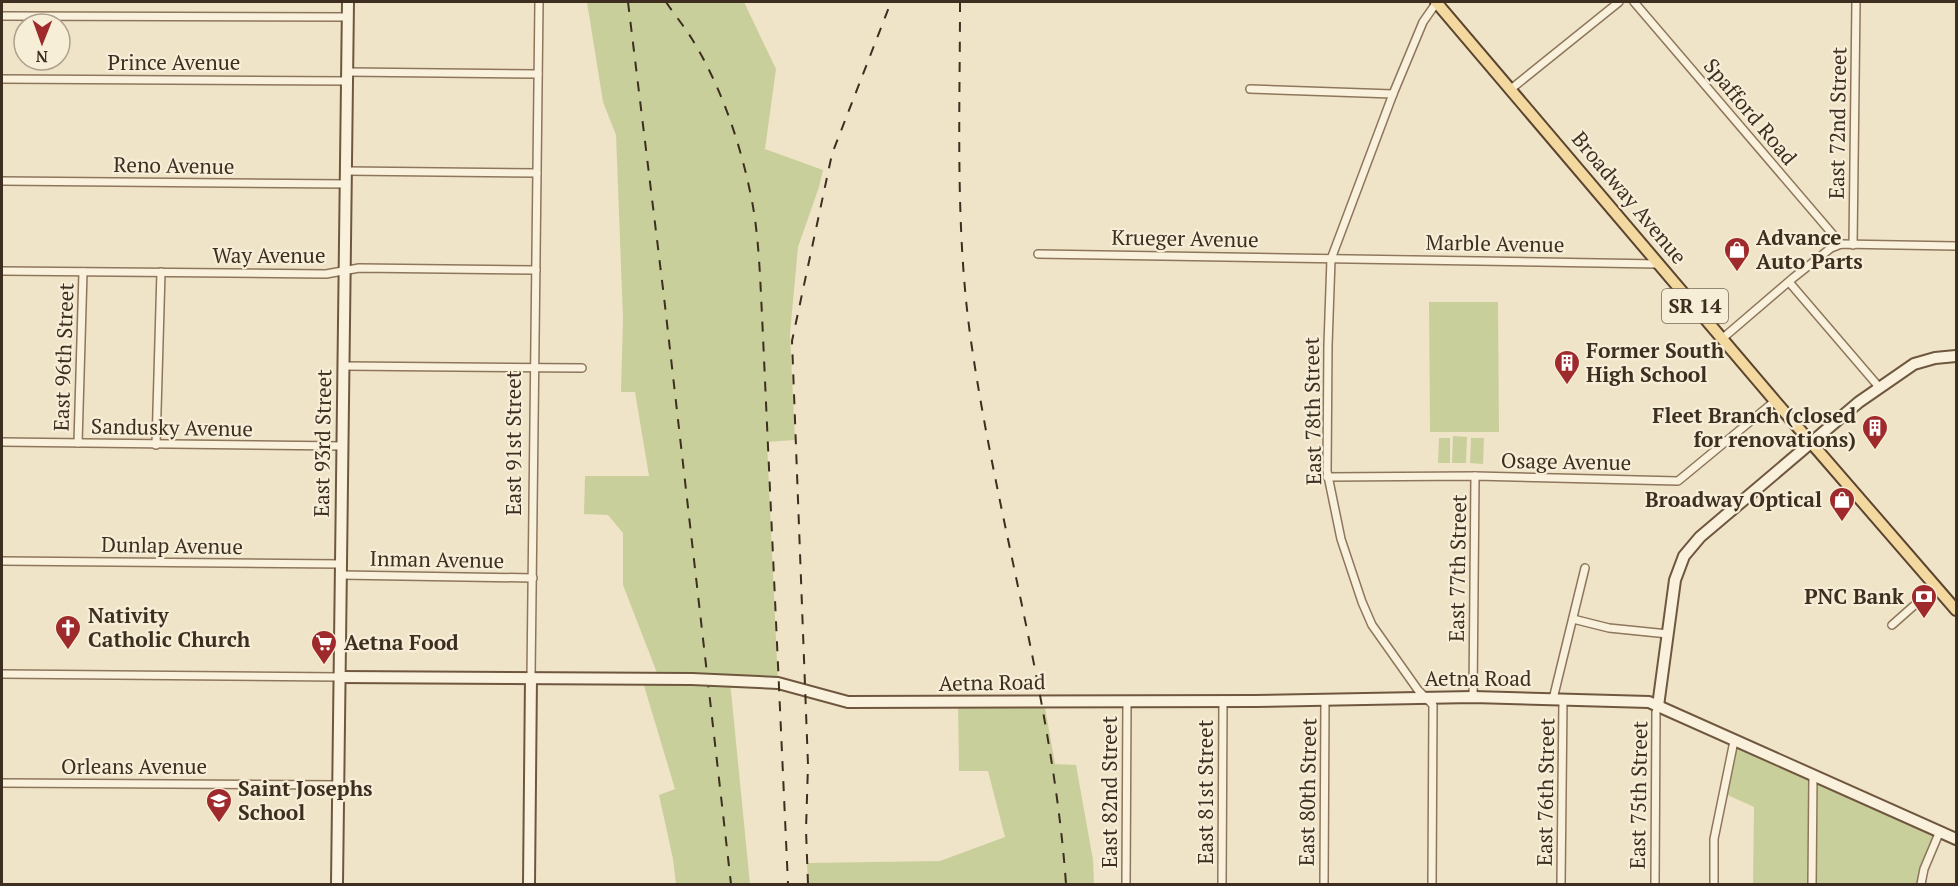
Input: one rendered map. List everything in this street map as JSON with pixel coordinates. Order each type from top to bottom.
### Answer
[{"type":"main road","name":"Broadway Avenue","points":[[1437,2],[1658,264],[1956,610]]},
{"type":"street","name":"East 93rd Street","points":[[337,885],[348,2]]},
{"type":"street","name":"East 91st Street","points":[[529,885],[539,2]]},
{"type":"street","name":"East 78th Street","points":[[1428,698],[1418,690],[1372,625],[1341,539],[1327,477],[1328,345],[1331,259],[1393,94],[1423,22],[1437,2]]},
{"type":"street","points":[[1511,89],[1619,2]]},
{"type":"street","name":"Spafford Road","points":[[1634,2],[1841,244]]},
{"type":"street","name":"East 72nd Street","points":[[1853,245],[1856,2]]},
{"type":"street","points":[[2,16],[348,17]]},
{"type":"street","name":"Prince Avenue","points":[[2,79],[538,74]]},
{"type":"street","points":[[1250,89],[1393,94]]},
{"type":"street","points":[[346,171],[537,173]]},
{"type":"street","name":"Reno Avenue","points":[[2,181],[346,184]]},
{"type":"street","points":[[1723,338],[1831,248],[1841,244],[1956,246]]},
{"type":"street","name":"Krueger Avenue","points":[[1038,254],[1331,259]]},
{"type":"street","name":"Marble Avenue","points":[[1331,259],[1658,264]]},
{"type":"street","name":"Way Avenue","points":[[2,271],[332,273],[359,268],[536,270]]},
{"type":"street","name":"East 96th Street","points":[[78,443],[83,272]]},
{"type":"street","points":[[156,445],[161,272]]},
{"type":"street","points":[[1789,282],[1879,387]]},
{"type":"street","points":[[1658,706],[1675,580],[1680,563],[1691,546],[1811,442],[1879,387],[1914,364],[1935,358],[1956,356]]},
{"type":"street","points":[[344,366],[582,368]]},
{"type":"street","name":"Osage Avenue","points":[[1327,477],[1475,476],[1678,481],[1775,401]]},
{"type":"street","name":"Sandusky Avenue","points":[[2,442],[343,446]]},
{"type":"street","name":"East 77th Street","points":[[1473,697],[1475,476]]},
{"type":"street","name":"Dunlap Avenue","points":[[2,561],[341,569]]},
{"type":"street","name":"East 76th Street","points":[[1561,885],[1558,699],[1585,568]]},
{"type":"street","name":"Inman Avenue","points":[[341,569],[533,578]]},
{"type":"street","points":[[1892,625],[1935,587]]},
{"type":"street","points":[[1573,619],[1609,628],[1668,634]]},
{"type":"street","name":"Aetna Road","points":[[2,674],[714,680],[778,683],[848,702],[1473,697],[1649,702],[1956,839]]},
{"type":"street","points":[[1428,698],[1433,705],[1432,885]]},
{"type":"street","name":"East 80th Street","points":[[1324,885],[1325,699]]},
{"type":"street","name":"East 82nd Street","points":[[1126,885],[1127,700]]},
{"type":"street","name":"East 81st Street","points":[[1222,885],[1223,700]]},
{"type":"street","name":"East 75th Street","points":[[1655,885],[1656,712],[1658,706]]},
{"type":"street","points":[[1714,885],[1714,839],[1734,741]]},
{"type":"street","points":[[1812,885],[1813,776]]},
{"type":"street","name":"Orleans Avenue","points":[[2,783],[339,785]]},
{"type":"street","points":[[1921,885],[1924,869],[1940,831]]},
{"type":"green space","points":[[587,2],[744,2],[776,69],[765,149],[823,170],[798,247],[790,334],[795,440],[767,442],[778,683],[730,681],[750,884],[676,884],[659,795],[675,789],[642,679],[659,678],[623,585],[623,533],[608,515],[584,514],[585,476],[649,476],[635,392],[621,392],[623,318],[616,135],[603,102]]},
{"type":"green space","points":[[1429,302],[1498,302],[1499,432],[1430,432]]},
{"type":"green space","points":[[1453,436],[1467,437],[1466,463],[1452,463]]},
{"type":"green space","points":[[1439,438],[1450,438],[1450,463],[1438,463]]},
{"type":"green space","points":[[1471,438],[1484,438],[1483,464],[1470,463]]},
{"type":"green space","points":[[1044,702],[1055,764],[1076,765],[1093,860],[1094,884],[808,884],[807,863],[940,861],[1005,837],[988,771],[959,771],[958,703]]},
{"type":"green space","points":[[1734,741],[1940,831],[1921,884],[1753,884],[1754,807],[1723,793]]},
{"type":"railway","points":[[628,2],[731,884]]},
{"type":"railway","points":[[666,2],[703,58],[729,117],[747,180],[758,243],[788,884]]},
{"type":"railway","points":[[808,884],[806,830],[808,765],[792,341],[832,154],[891,2]]},
{"type":"railway","points":[[960,2],[960,214],[971,341],[995,477],[1049,748],[1066,884]]},
{"type":"place","name":"Advance Auto Parts","points":[[1737,273]]},
{"type":"place","name":"Former South High School","points":[[1567,386]]},
{"type":"place","name":"Fleet Branch (closed for renovations)","points":[[1875,451]]},
{"type":"place","name":"Broadway Optical","points":[[1842,523]]},
{"type":"place","name":"PNC Bank","points":[[1924,620]]},
{"type":"place","name":"Nativity Catholic Church","points":[[68,651]]},
{"type":"place","name":"Aetna Food","points":[[324,666]]},
{"type":"place","name":"Saint Josephs School","points":[[219,824]]}]
